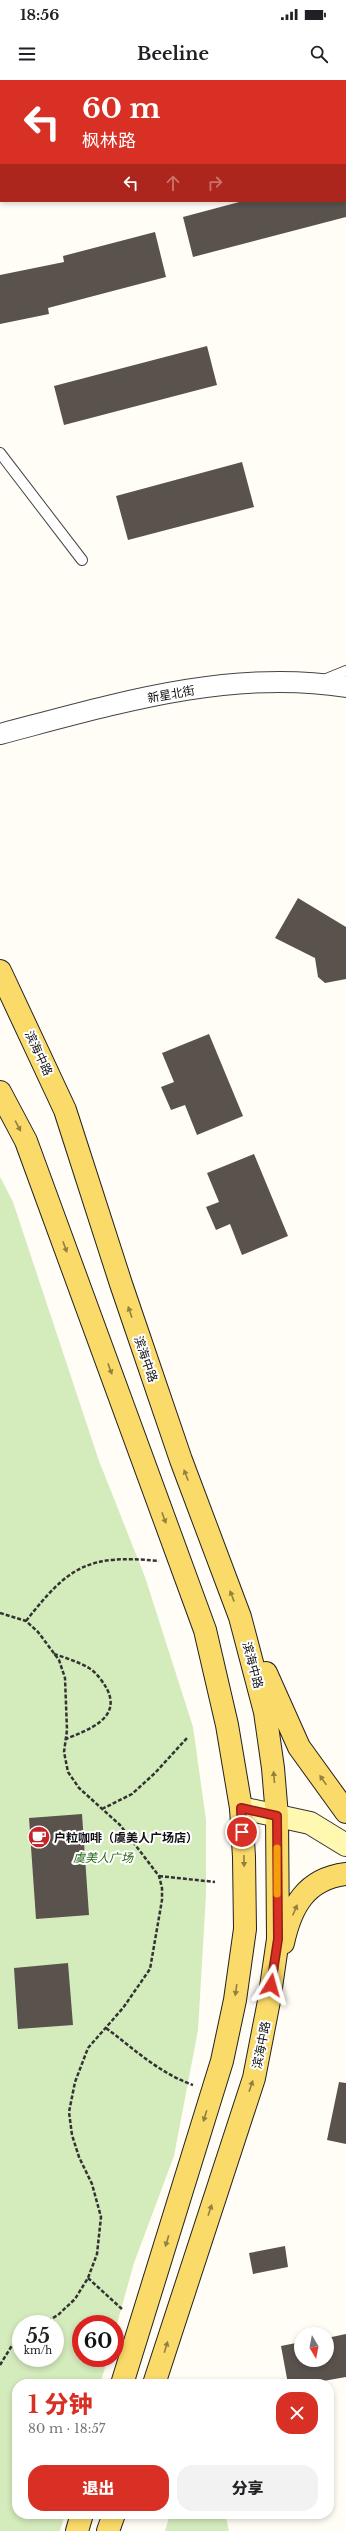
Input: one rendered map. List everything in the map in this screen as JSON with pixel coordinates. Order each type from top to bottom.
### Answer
[{"type":"main road","name":"滨海中路","points":[[0,970],[66,1110],[121,1284],[181,1460],[240,1617],[265,1712],[277,1816],[278,1939],[269,2001],[254,2078],[156,2379]]},
{"type":"main road","points":[[0,1092],[26,1141],[205,1630],[227,1725],[241,1808],[244,1856],[245,1929],[234,2000],[222,2061],[124,2379]]},
{"type":"main road","points":[[240,1617],[299,1748],[346,1812]]},
{"type":"main road","points":[[269,2001],[285,1934],[300,1899],[314,1884],[328,1877],[346,1874]]},
{"type":"main road","points":[[77,2531],[81,2519]]},
{"type":"main road","points":[[108,2531],[112,2519]]},
{"type":"street","name":"新星北街","points":[[0,734],[117,704],[226,684],[318,683],[346,688]]},
{"type":"street","points":[[241,1808],[310,1823],[346,1845]]},
{"type":"lane","points":[[0,453],[82,560]]},
{"type":"lane","points":[[318,683],[346,672]]},
{"type":"path","points":[[26,1622],[39,1603],[60,1581],[94,1562],[119,1558],[161,1561]]},
{"type":"path","points":[[0,1613],[26,1622],[38,1632],[59,1660],[65,1678],[66,1739],[64,1752],[68,1772],[78,1788],[120,1825],[159,1876],[162,1900],[150,1969],[123,2008],[88,2048],[75,2082],[69,2112],[72,2135],[92,2184],[101,2216],[97,2254],[88,2278],[75,2299],[58,2315]]},
{"type":"path","points":[[54,1653],[90,1669],[103,1682],[109,1694],[110,1708],[105,1719],[90,1729],[66,1739]]},
{"type":"path","points":[[102,1810],[132,1794],[155,1773],[187,1738]]},
{"type":"path","points":[[159,1876],[215,1882]]},
{"type":"path","points":[[106,2028],[151,2063],[174,2078],[194,2085]]},
{"type":"path","points":[[88,2278],[124,2311]]},
{"type":"path","points":[[0,2365],[12,2346]]},
{"type":"green space","name":"虞美人广场","points":[[0,1177],[13,1202],[99,1461],[145,1577],[193,1727],[206,1820],[206,1895],[198,2030],[174,2156],[134,2263],[119,2315],[72,2315],[72,2367],[105,2367],[102,2379],[12,2379],[12,2519],[64,2519],[60,2531],[0,2531]]},
{"type":"green space","points":[[169,2519],[226,2519],[229,2531],[165,2531]]},
{"type":"building","points":[[239,202],[346,202],[346,217],[193,257],[183,217]]},
{"type":"building","points":[[155,232],[166,277],[48,308],[49,314],[0,324],[0,275],[64,262],[63,256]]},
{"type":"building","points":[[207,346],[217,385],[64,425],[54,386]]},
{"type":"building","points":[[242,462],[254,507],[128,540],[116,496]]},
{"type":"building","points":[[298,898],[346,927],[346,979],[325,983],[318,977],[315,958],[275,938]]},
{"type":"building","points":[[209,1034],[243,1116],[197,1135],[185,1105],[171,1110],[161,1087],[174,1082],[162,1053]]},
{"type":"building","points":[[254,1154],[288,1236],[242,1255],[230,1224],[216,1230],[206,1207],[219,1202],[207,1173]]},
{"type":"building","points":[[82,1814],[89,1915],[36,1919],[29,1818]]},
{"type":"building","points":[[68,1963],[73,2025],[18,2029],[14,1968]]},
{"type":"building","points":[[339,2082],[346,2083],[346,2144],[327,2140]]},
{"type":"building","points":[[285,2246],[288,2267],[253,2274],[249,2253]]},
{"type":"building","points":[[346,2334],[346,2377],[334,2379],[287,2379],[281,2346],[294,2343],[294,2367],[334,2367],[334,2337]]},
{"type":"slow traffic","points":[[277,1848],[277,1894]]},
{"type":"place","name":"户粒咖啡（虞美人广场店）","points":[[39,1837]]},
{"type":"route","points":[[242,1832],[241,1808],[277,1816],[278,1939],[271,1985]]}]
